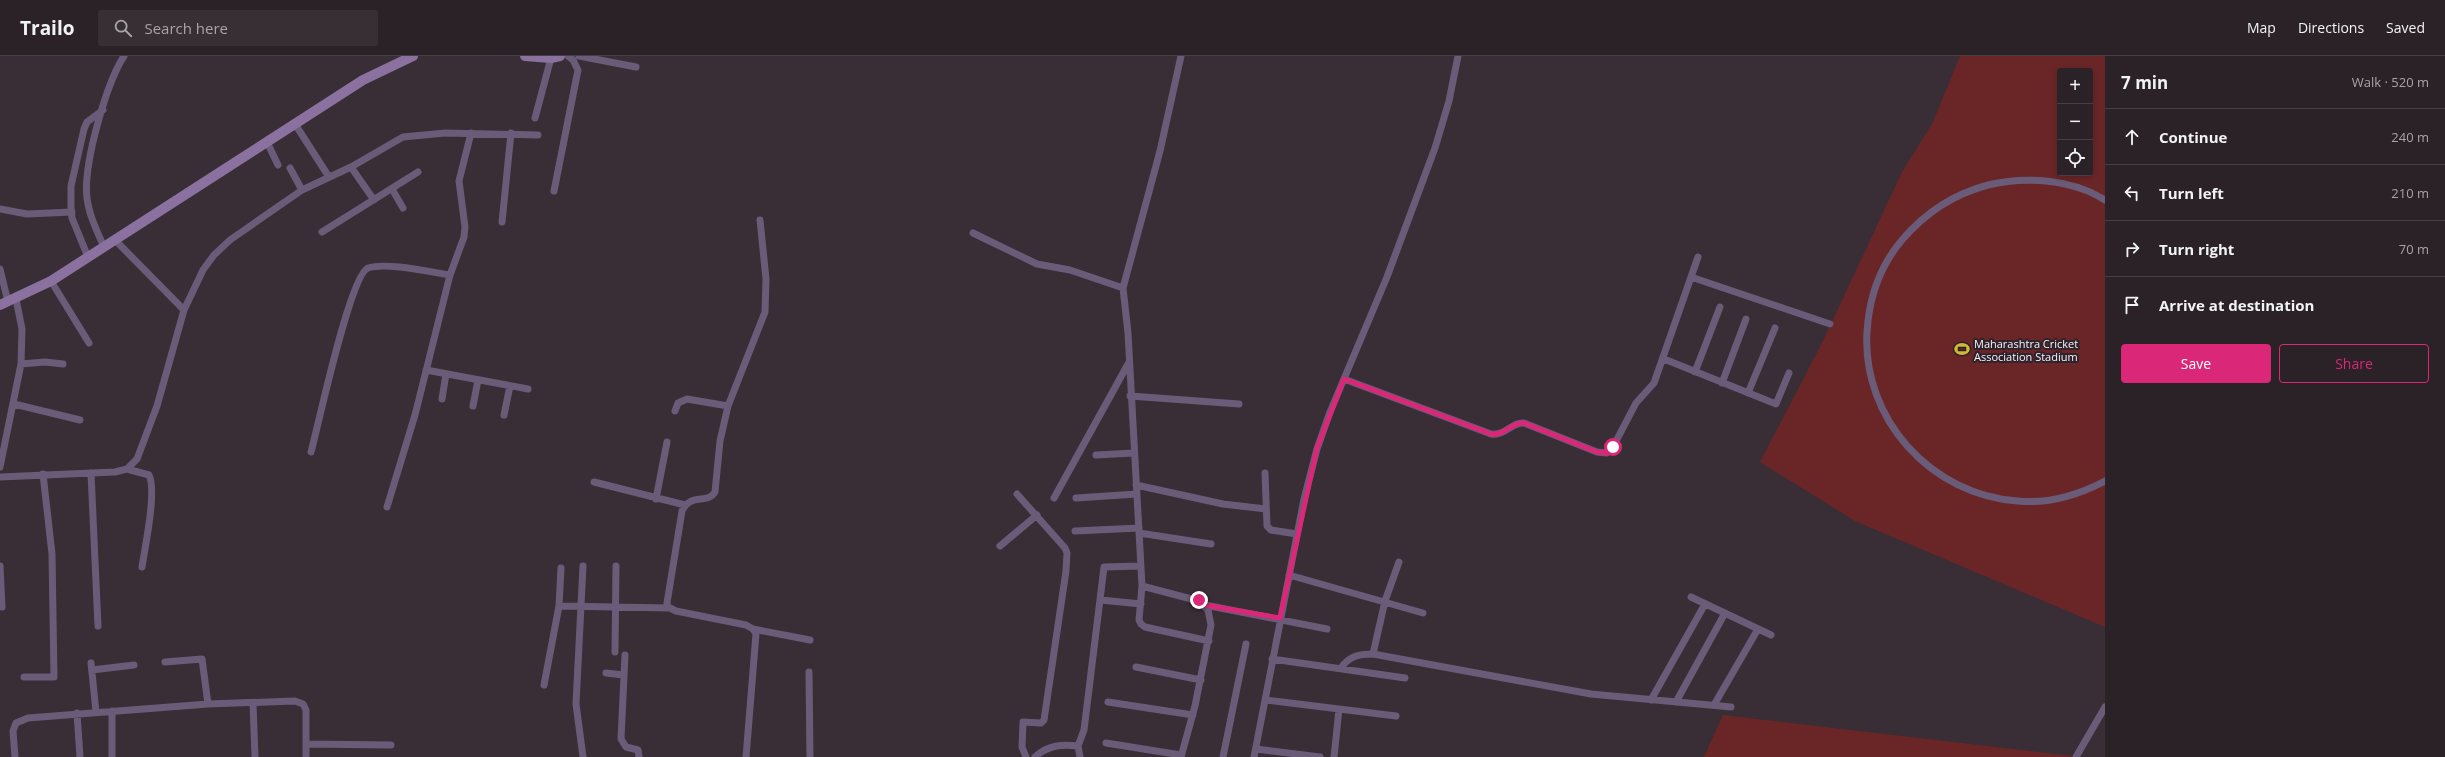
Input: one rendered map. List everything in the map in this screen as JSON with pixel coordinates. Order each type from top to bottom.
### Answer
[{"type":"street","points":[[104,247],[91,216],[87,196],[91,158],[103,110],[110,87],[124,56]]},
{"type":"street","points":[[8,302],[51,281],[363,80],[413,56]]},
{"type":"street","points":[[525,56],[555,57],[535,118]]},
{"type":"street","points":[[554,191],[578,70],[573,60],[568,56]]},
{"type":"street","points":[[579,56],[636,67]]},
{"type":"street","points":[[1181,56],[1160,151],[1123,288],[1128,333],[1128,364],[1142,586],[1139,620],[1145,627],[1209,641]]},
{"type":"street","points":[[1254,757],[1297,534],[1317,448],[1387,277],[1435,148],[1449,100],[1458,56]]},
{"type":"street","points":[[88,257],[72,212],[72,186],[84,129],[87,122],[103,110]]},
{"type":"street","points":[[295,124],[329,177]]},
{"type":"street","points":[[127,469],[137,459],[142,448],[157,406],[184,310],[203,270],[214,255],[230,240],[302,190],[351,167],[403,137],[427,133],[511,133],[538,135]]},
{"type":"street","points":[[388,507],[426,370],[450,275],[464,238],[465,227],[459,181],[471,133]]},
{"type":"street","points":[[502,222],[511,133]]},
{"type":"street","points":[[266,142],[278,165]]},
{"type":"street","points":[[351,167],[374,200]]},
{"type":"street","points":[[290,168],[302,190]]},
{"type":"street","points":[[322,232],[418,172]]},
{"type":"street","points":[[2105,200],[2070,186],[2037,180],[2003,182],[1970,190],[1940,205],[1914,226],[1892,252],[1877,282],[1868,314],[1866,348],[1871,381],[1883,413],[1901,441],[1925,465],[1953,484],[1985,496],[2018,502],[2052,500],[2085,492],[2105,482]]},
{"type":"street","points":[[392,189],[403,208]]},
{"type":"street","points":[[0,209],[27,214],[72,212]]},
{"type":"street","points":[[670,608],[667,603],[680,520],[685,504],[692,499],[712,496],[715,492],[720,441],[728,406],[765,312],[766,279],[760,220]]},
{"type":"street","points":[[973,233],[1037,264],[1070,270],[1123,288]]},
{"type":"street","points":[[115,240],[184,310]]},
{"type":"street","points":[[1344,379],[1491,434],[1500,434],[1518,423],[1524,423],[1602,453],[1610,451],[1636,403],[1654,383],[1664,359],[1698,257]]},
{"type":"street","points":[[311,452],[348,306],[362,272],[368,269],[392,268],[450,275]]},
{"type":"street","points":[[0,269],[8,302],[22,329],[21,364],[0,467]]},
{"type":"street","points":[[1691,277],[1830,324]]},
{"type":"street","points":[[51,281],[89,343]]},
{"type":"street","points":[[1695,372],[1720,307]]},
{"type":"street","points":[[1722,383],[1746,319]]},
{"type":"street","points":[[1748,393],[1775,328]]},
{"type":"street","points":[[1664,359],[1776,404],[1789,373]]},
{"type":"street","points":[[21,364],[45,362],[63,364]]},
{"type":"street","points":[[1054,498],[1128,364]]},
{"type":"street","points":[[426,370],[528,389]]},
{"type":"street","points":[[442,399],[446,374]]},
{"type":"street","points":[[473,406],[478,380]]},
{"type":"street","points":[[504,416],[510,386]]},
{"type":"street","points":[[1130,396],[1239,404]]},
{"type":"street","points":[[675,411],[678,403],[688,399],[728,406]]},
{"type":"street","points":[[14,404],[80,420]]},
{"type":"street","points":[[656,498],[667,442]]},
{"type":"street","points":[[1096,456],[1134,454]]},
{"type":"street","points":[[0,477],[115,472],[127,469],[149,475],[152,481],[152,495],[142,567]]},
{"type":"street","points":[[91,473],[98,626]]},
{"type":"street","points":[[24,677],[54,677],[52,554],[43,474]]},
{"type":"street","points":[[1265,474],[1267,526],[1271,530],[1297,534]]},
{"type":"street","points":[[594,482],[685,504]]},
{"type":"street","points":[[1136,485],[1223,504],[1266,508]]},
{"type":"street","points":[[1017,494],[1037,515],[1064,548],[1067,562],[1044,720],[1041,723],[1023,722],[1022,747],[1026,757]]},
{"type":"street","points":[[1076,498],[1137,494]]},
{"type":"street","points":[[1000,546],[1037,515]]},
{"type":"street","points":[[1075,531],[1139,531],[1211,544]]},
{"type":"street","points":[[1373,654],[1385,602],[1399,562]]},
{"type":"street","points":[[0,566],[2,606]]},
{"type":"street","points":[[583,566],[576,704],[583,757]]},
{"type":"street","points":[[615,652],[616,566]]},
{"type":"street","points":[[1080,757],[1078,746],[1084,730],[1104,567],[1141,566]]},
{"type":"street","points":[[544,685],[559,606],[561,568]]},
{"type":"street","points":[[1289,575],[1423,613]]},
{"type":"street","points":[[1106,743],[1181,756],[1193,715],[1209,641],[1211,619],[1205,605],[1199,600],[1142,586]]},
{"type":"street","points":[[1691,597],[1771,635]]},
{"type":"street","points":[[1101,600],[1141,604]]},
{"type":"street","points":[[1651,700],[1705,604]]},
{"type":"street","points":[[1205,605],[1280,618],[1327,629]]},
{"type":"street","points":[[559,606],[670,608],[746,625],[753,629],[810,640]]},
{"type":"street","points":[[1676,702],[1725,613]]},
{"type":"street","points":[[746,757],[757,640],[753,629]]},
{"type":"street","points":[[1714,705],[1758,629]]},
{"type":"street","points":[[1223,757],[1235,709],[1246,644]]},
{"type":"street","points":[[1341,668],[1346,660],[1354,656],[1373,654],[1561,689],[1651,700],[1731,707]]},
{"type":"street","points":[[625,655],[621,739],[626,747],[638,750],[639,757]]},
{"type":"street","points":[[1272,659],[1405,678]]},
{"type":"street","points":[[165,662],[202,660],[208,704]]},
{"type":"street","points":[[96,712],[92,667],[134,664]]},
{"type":"street","points":[[1136,667],[1201,680]]},
{"type":"street","points":[[809,672],[810,757]]},
{"type":"street","points":[[606,673],[623,674]]},
{"type":"street","points":[[1266,700],[1396,716]]},
{"type":"street","points":[[15,757],[13,731],[16,723],[20,720],[77,713],[208,704],[295,701],[303,704],[307,720],[306,757]]},
{"type":"street","points":[[1108,702],[1193,715]]},
{"type":"street","points":[[253,703],[255,757]]},
{"type":"street","points":[[2076,757],[2105,707]]},
{"type":"street","points":[[1334,757],[1339,709]]},
{"type":"street","points":[[112,711],[112,757]]},
{"type":"street","points":[[77,713],[80,757]]},
{"type":"street","points":[[306,744],[391,746]]},
{"type":"street","points":[[1035,757],[1049,747],[1064,744],[1078,746]]},
{"type":"street","points":[[1256,749],[1320,757]]},
{"type":"shaded area","name":"Maharashtra Cricket Association Stadium","points":[[1960,56],[2105,56],[2105,627],[1855,521],[1760,462],[1823,341],[1902,172],[1933,122]]},
{"type":"shaded area","points":[[1723,715],[2080,757],[1704,757]]},
{"type":"place","name":"Maharashtra Cricket Association Stadium","points":[[1962,349]]},
{"type":"route","points":[[1199,600],[1205,605],[1280,618],[1304,499],[1317,448],[1344,379],[1491,434],[1500,434],[1518,423],[1524,423],[1597,452],[1607,453],[1613,447]]}]
